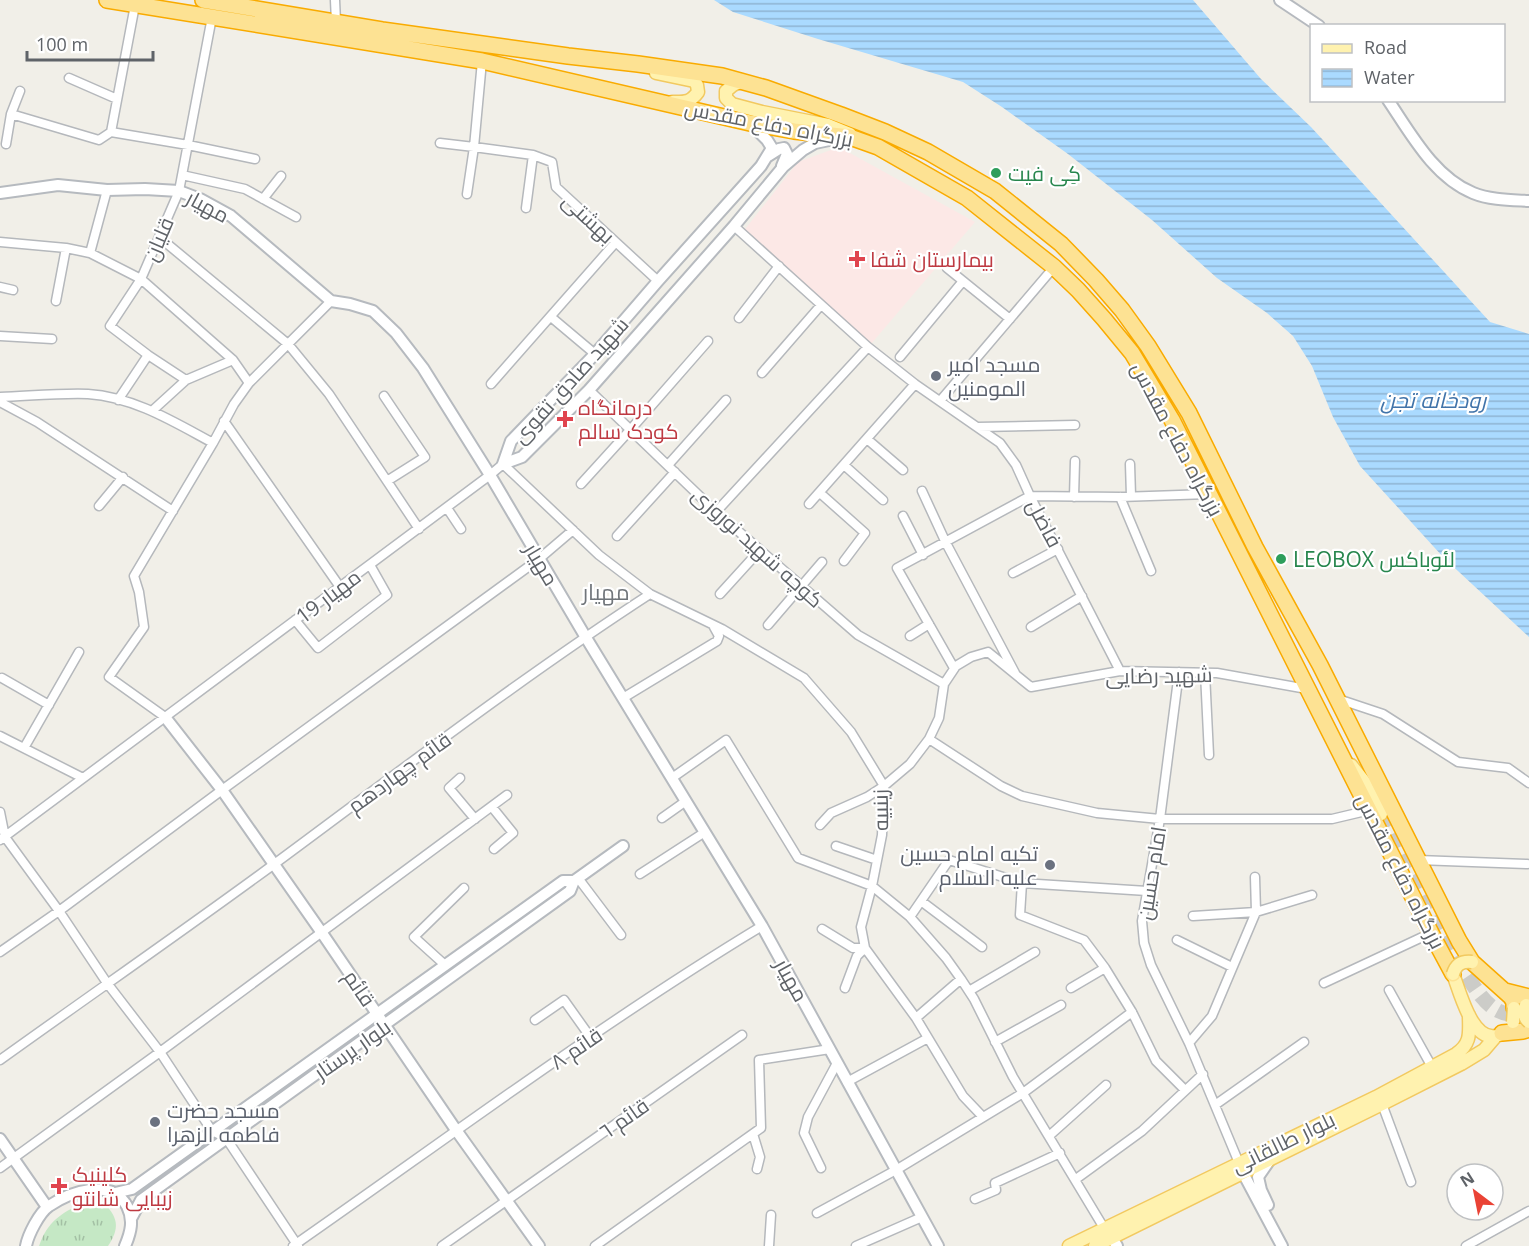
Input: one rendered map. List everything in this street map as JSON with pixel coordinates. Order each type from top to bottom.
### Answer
[{"type":"highway","name":"بزرگراه دفاع مقدس","points":[[107,0],[482,61],[750,123],[794,131],[850,136],[878,147],[967,198],[1054,267],[1104,319],[1132,353],[1164,407],[1336,745],[1375,812],[1431,933],[1458,959]]},
{"type":"highway","name":"بزرگراه دفاع مقدس","points":[[203,0],[568,56],[722,76],[766,88],[841,115],[928,152],[995,191],[1061,244],[1096,280],[1148,345],[1189,413],[1255,547],[1320,665],[1418,860],[1458,959]]},
{"type":"highway","points":[[1458,959],[1505,991],[1513,999],[1522,1031],[1529,1029]]},
{"type":"main road","points":[[568,56],[694,81],[697,85],[698,92],[693,99],[686,102],[662,102]]},
{"type":"main road","points":[[741,82],[733,85],[726,92],[726,98],[732,104],[828,125],[878,147]]},
{"type":"main road","points":[[1458,959],[1469,1015],[1479,1032],[1488,1037],[1524,1011],[1529,1022]]},
{"type":"main road","name":"بلوار طالقانی","points":[[1095,1246],[1242,1165],[1460,1052],[1470,1039],[1469,1015]]},
{"type":"main road","name":"بلوار طالقانی","points":[[1242,1165],[1270,1160],[1468,1060],[1484,1050],[1516,1015]]},
{"type":"main road","name":"بلوار طالقانی","points":[[1069,1246],[1111,1237]]},
{"type":"street","points":[[335,0],[336,22]]},
{"type":"street","points":[[1287,2],[1316,24]]},
{"type":"street","points":[[111,132],[135,4]]},
{"type":"street","name":"قلیان","points":[[186,380],[110,326],[141,279],[179,191],[212,17]]},
{"type":"street","points":[[466,194],[474,147],[482,61]]},
{"type":"street","points":[[69,78],[117,99]]},
{"type":"street","points":[[6,144],[11,114],[20,91]]},
{"type":"street","points":[[1389,102],[1422,151],[1459,187],[1484,196],[1529,201]]},
{"type":"street","points":[[11,114],[99,140],[111,132],[255,159]]},
{"type":"street","points":[[750,123],[772,148],[768,156]]},
{"type":"street","name":"شهید صادق تقوی","points":[[503,464],[522,457],[589,390],[734,226],[779,171],[802,150],[815,143],[850,136]]},
{"type":"street","points":[[441,143],[533,155],[526,208]]},
{"type":"street","points":[[768,156],[784,148],[787,154],[779,171]]},
{"type":"street","name":"بهشتی","points":[[533,155],[552,162],[556,187],[658,281]]},
{"type":"street","name":"شهید صادق تقوی","points":[[503,464],[512,441],[595,354],[747,183],[768,156]]},
{"type":"street","points":[[182,175],[245,189],[297,217]]},
{"type":"street","points":[[263,199],[281,176]]},
{"type":"street","name":"مهیار","points":[[0,193],[58,185],[107,190],[179,191],[200,199],[231,216],[331,301],[373,311],[396,333],[423,368],[490,476],[762,926],[938,1246]]},
{"type":"street","points":[[90,253],[107,190]]},
{"type":"street","name":"فاضل","points":[[734,226],[868,347],[915,384],[1000,443],[1016,465],[1120,671]]},
{"type":"street","points":[[159,237],[288,344],[328,394],[418,529]]},
{"type":"street","points":[[0,242],[66,248],[90,253],[141,279],[233,360],[249,382]]},
{"type":"street","points":[[492,384],[615,243]]},
{"type":"street","points":[[56,301],[66,248]]},
{"type":"street","points":[[739,318],[778,266]]},
{"type":"street","points":[[940,401],[1054,267]]},
{"type":"street","points":[[947,268],[1010,319]]},
{"type":"street","points":[[900,357],[963,281]]},
{"type":"street","points":[[0,287],[13,290]]},
{"type":"street","points":[[165,717],[109,677],[144,627],[139,592],[134,576],[249,382],[331,301]]},
{"type":"street","points":[[762,373],[821,305]]},
{"type":"street","points":[[551,317],[595,354]]},
{"type":"street","points":[[0,336],[52,339]]},
{"type":"street","points":[[581,484],[708,341]]},
{"type":"street","points":[[716,512],[868,347]]},
{"type":"street","points":[[118,400],[148,355]]},
{"type":"street","points":[[153,411],[186,380],[233,360]]},
{"type":"street","points":[[809,504],[915,384]]},
{"type":"street","name":"کوچه شهید نوروزی","points":[[589,390],[716,512],[858,635],[944,684]]},
{"type":"street","points":[[0,397],[89,394],[118,400],[153,411],[213,443]]},
{"type":"street","points":[[384,396],[425,457],[387,481]]},
{"type":"street","points":[[617,536],[726,400]]},
{"type":"street","points":[[0,402],[37,422],[173,511]]},
{"type":"street","points":[[224,422],[340,587]]},
{"type":"street","points":[[978,427],[1075,425]]},
{"type":"street","points":[[867,439],[903,470]]},
{"type":"street","points":[[1074,497],[1075,461]]},
{"type":"street","name":"مهیار 19","points":[[3,838],[490,476],[503,464]]},
{"type":"street","name":"زینبیه","points":[[503,464],[599,555],[650,594],[711,624],[804,678],[851,732],[884,786],[882,835],[873,886],[861,927],[865,948]]},
{"type":"street","points":[[1130,464],[1131,496]]},
{"type":"street","points":[[844,465],[883,500]]},
{"type":"street","points":[[99,506],[123,477]]},
{"type":"street","points":[[922,492],[946,543],[1017,676]]},
{"type":"street","points":[[820,493],[865,533],[844,561]]},
{"type":"street","points":[[820,825],[831,813],[867,797],[910,764],[929,739],[939,718],[944,684],[954,668],[897,568],[1030,496],[1120,497],[1209,494]]},
{"type":"street","points":[[1120,497],[1151,571]]},
{"type":"street","points":[[447,508],[461,529]]},
{"type":"street","points":[[903,516],[922,555]]},
{"type":"street","points":[[0,952],[539,560],[573,530]]},
{"type":"street","points":[[1013,573],[1058,549]]},
{"type":"street","points":[[720,594],[760,550]]},
{"type":"street","points":[[768,625],[822,562]]},
{"type":"street","points":[[295,620],[318,648],[387,595],[370,565]]},
{"type":"street","name":"قائم چهاردهم","points":[[0,1060],[274,864],[524,679],[650,594]]},
{"type":"street","points":[[1031,627],[1082,596]]},
{"type":"street","points":[[623,698],[717,641],[719,636],[717,630],[711,624]]},
{"type":"street","points":[[910,636],[929,624]]},
{"type":"street","points":[[24,748],[79,652]]},
{"type":"street","name":"شهید رضایی","points":[[954,668],[971,657],[988,652],[1031,687],[1120,671],[1217,673],[1308,689]]},
{"type":"street","name":"امام حسین","points":[[1179,672],[1160,819],[1142,921],[1144,943],[1151,965],[1189,1043],[1242,1165]]},
{"type":"street","points":[[1204,673],[1209,755]]},
{"type":"street","points":[[2,678],[49,705]]},
{"type":"street","points":[[1336,698],[1383,714],[1458,762],[1508,768],[1529,783]]},
{"type":"street","name":"قائم","points":[[165,717],[222,790],[456,1130],[539,1246]]},
{"type":"street","points":[[0,736],[83,778]]},
{"type":"street","points":[[929,739],[1001,786],[1022,796],[1097,813],[1160,819],[1332,819],[1375,812]]},
{"type":"street","points":[[672,778],[726,741],[798,858],[873,886],[910,917],[946,958],[969,991],[1013,1077],[1111,1237]]},
{"type":"street","points":[[460,778],[449,788],[475,819]]},
{"type":"street","points":[[0,1167],[160,1052],[507,795]]},
{"type":"street","points":[[662,818],[686,801]]},
{"type":"street","points":[[492,807],[513,833],[494,849]]},
{"type":"street","points":[[0,812],[3,838],[59,911],[107,983],[160,1052],[212,1131],[226,1138],[296,1245]]},
{"type":"street","points":[[640,874],[705,832]]},
{"type":"street","name":"بلوار پرستار","points":[[115,1193],[132,1189],[563,881],[576,879],[623,846]]},
{"type":"street","points":[[836,846],[877,860]]},
{"type":"street","points":[[910,917],[949,860],[1022,882],[1147,891]]},
{"type":"street","points":[[1418,860],[1527,864]]},
{"type":"street","points":[[1189,1043],[1212,1016],[1256,912],[1256,877]]},
{"type":"street","points":[[576,879],[621,935]]},
{"type":"street","name":"بلوار پرستار","points":[[132,1217],[141,1200],[570,891],[576,879]]},
{"type":"street","points":[[1022,882],[1020,915],[1084,940],[1105,968],[1132,1012],[1156,1061],[1185,1090]]},
{"type":"street","points":[[444,965],[414,937],[464,888]]},
{"type":"street","points":[[1193,916],[1256,912],[1312,895]]},
{"type":"street","points":[[921,901],[982,947]]},
{"type":"street","name":"قائم ٨","points":[[296,1245],[456,1130],[696,966],[762,926]]},
{"type":"street","points":[[822,929],[853,948],[865,948]]},
{"type":"street","points":[[1324,983],[1431,933]]},
{"type":"street","points":[[1177,940],[1232,967]]},
{"type":"street","points":[[845,988],[857,956],[865,948]]},
{"type":"street","points":[[865,948],[916,1017],[963,1096],[983,1117]]},
{"type":"street","points":[[969,991],[1035,952]]},
{"type":"street","points":[[1071,988],[1105,968]]},
{"type":"street","points":[[916,1017],[961,979]]},
{"type":"street","points":[[1389,990],[1432,1067]]},
{"type":"street","points":[[535,1020],[564,1000],[591,1038]]},
{"type":"street","points":[[995,1042],[1061,1005]]},
{"type":"street","points":[[817,1213],[896,1170],[1023,1093],[1132,1012]]},
{"type":"street","name":"قائم ٦","points":[[442,1246],[742,1035]]},
{"type":"street","points":[[847,1082],[928,1038]]},
{"type":"street","points":[[1215,1105],[1304,1042]]},
{"type":"street","points":[[595,1246],[761,1128],[759,1060],[830,1050]]},
{"type":"street","points":[[821,1168],[804,1133],[808,1117],[837,1063]]},
{"type":"street","points":[[1076,1179],[1142,1131],[1203,1074]]},
{"type":"street","points":[[1049,1136],[1106,1085]]},
{"type":"street","points":[[1383,1104],[1411,1182]]},
{"type":"street","points":[[753,1134],[760,1157],[757,1169]]},
{"type":"street","points":[[0,1139],[47,1207]]},
{"type":"street","points":[[975,1199],[996,1190],[995,1183],[1060,1153]]},
{"type":"street","points":[[1270,1160],[1258,1177],[1261,1190],[1273,1215],[1272,1226]]},
{"type":"street","points":[[1242,1165],[1282,1246]]},
{"type":"street","points":[[26,1246],[31,1230],[47,1207],[74,1194],[100,1189],[115,1193],[125,1203],[132,1217],[131,1232],[125,1246]]},
{"type":"street","points":[[1467,1246],[1529,1211]]},
{"type":"street","points":[[769,1246],[771,1215]]},
{"type":"street","points":[[856,1246],[922,1217]]},
{"type":"shaded area","name":"بیمارستان شفا","points":[[839,147],[975,222],[871,344],[742,233],[798,162]]},
{"type":"green space","points":[[561,887],[564,890],[389,1017],[386,1012]]},
{"type":"green space","points":[[369,1024],[373,1031],[235,1127],[231,1123]]},
{"type":"green space","points":[[212,1138],[215,1142],[138,1197],[134,1192]]},
{"type":"green space","points":[[83,1203],[105,1204],[113,1214],[116,1229],[108,1246],[39,1246],[46,1231],[56,1219]]},
{"type":"water","name":"رودخانه تجن","points":[[714,0],[1193,0],[1261,79],[1311,127],[1490,322],[1529,334],[1529,637],[1444,558],[1360,466],[1333,417],[1312,366],[1293,336],[1267,313],[1217,278],[1152,220],[1068,154],[963,82],[733,12]]},
{"type":"tunnel","points":[[1381,814],[1476,989],[1486,1002],[1498,1011],[1518,1016],[1527,1015]]},
{"type":"place","name":"کِی فیت","points":[[996,173]]},
{"type":"place","name":"بیمارستان شفا","points":[[857,259]]},
{"type":"place","name":"مسجد امیر المومنین","points":[[936,376]]},
{"type":"place","name":"درمانگاه کودک سالم","points":[[565,419]]},
{"type":"place","name":"LEOBOX لئوباکس","points":[[1281,559]]},
{"type":"place","name":"تکیه امام حسین علیه السلام","points":[[1050,865]]},
{"type":"place","name":"مسجد حضرت فاطمه الزهرا","points":[[155,1122]]},
{"type":"place","name":"کلینیک زیبایی شانتو","points":[[59,1186]]},
{"type":"district","name":"مهیار","points":[[606,591]]}]
